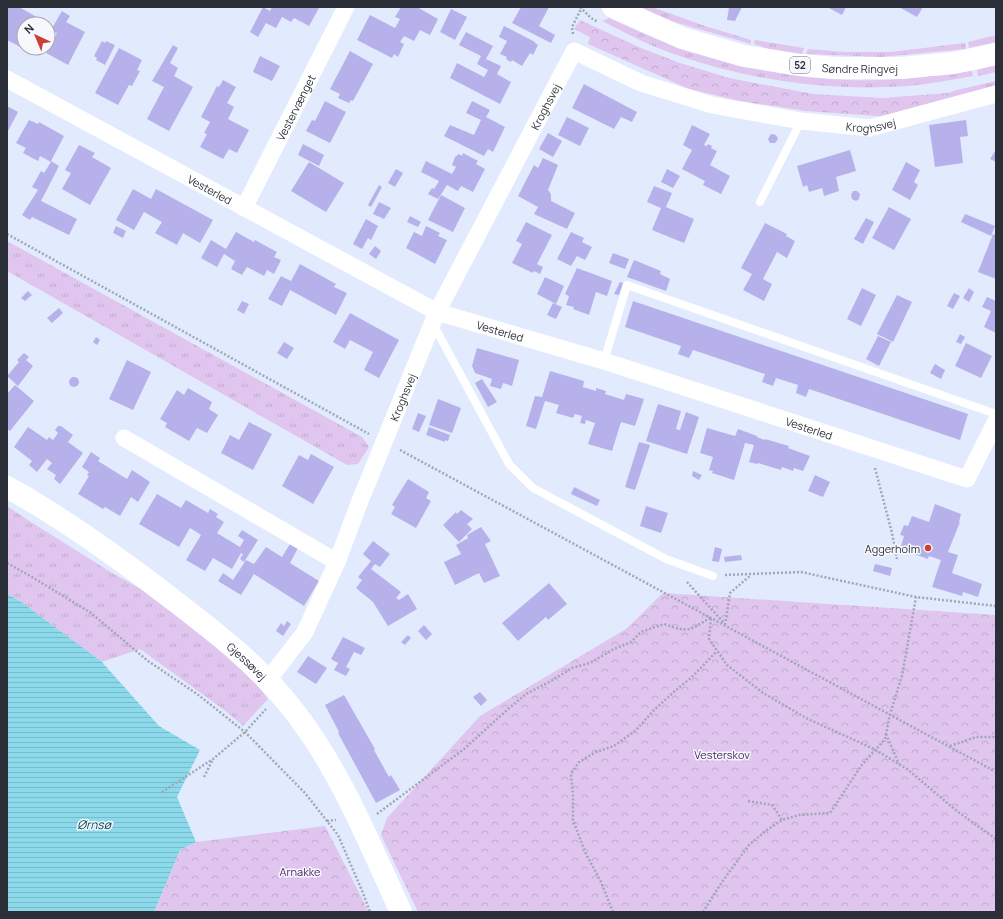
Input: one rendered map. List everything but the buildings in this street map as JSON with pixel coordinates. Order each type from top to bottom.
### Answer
[{"type":"street","name":"Vestervænget","points":[[244,208],[346,7]]},
{"type":"street","name":"Søndre Ringvej","points":[[613,7],[682,38],[744,56],[800,65],[835,68],[901,68],[954,63],[996,54]]},
{"type":"street","name":"Kroghsvej","points":[[274,687],[304,632],[337,562],[360,501],[435,318],[574,51],[642,83],[712,105],[801,121],[870,128],[996,94]]},
{"type":"street","name":"Vesterled","points":[[7,79],[244,208],[435,318],[604,361],[967,479],[996,421]]},
{"type":"street","points":[[124,438],[337,562]]},
{"type":"street","name":"Gjessøvej","points":[[7,487],[46,508],[141,575],[242,654],[274,687],[298,716],[348,797],[401,912]]},
{"type":"lane","points":[[760,202],[801,121]]},
{"type":"lane","points":[[604,361],[627,285],[996,414]]},
{"type":"lane","points":[[435,318],[509,464],[533,488],[666,559],[713,576]]},
{"type":"path","points":[[574,51],[572,27],[582,7]]},
{"type":"path","points":[[7,234],[357,428]]},
{"type":"path","points":[[870,448],[892,533],[897,559]]},
{"type":"path","points":[[400,450],[996,772]]},
{"type":"path","points":[[666,559],[725,625]]},
{"type":"path","points":[[7,563],[91,614],[148,661],[197,694],[245,732],[305,793],[338,835],[370,912]]},
{"type":"path","points":[[713,576],[801,572],[916,597],[996,606]]},
{"type":"path","points":[[725,625],[730,594],[752,574]]},
{"type":"path","points":[[703,912],[748,845],[782,820],[799,815],[830,814],[860,766],[874,749],[885,739],[890,714],[902,676],[916,597]]},
{"type":"path","points":[[711,617],[709,639],[727,666],[764,693],[808,719],[874,749],[907,769],[958,812],[996,839]]},
{"type":"path","points":[[327,821],[373,818],[464,749],[526,694],[572,668],[590,663],[614,648],[631,642],[641,632],[664,624],[680,630],[690,630],[711,617]]},
{"type":"path","points":[[613,912],[601,882],[585,852],[573,820],[571,774],[579,762],[596,752],[614,746],[636,730],[654,710],[692,677],[717,651]]},
{"type":"path","points":[[162,792],[213,759],[245,732],[274,687]]},
{"type":"path","points":[[886,732],[899,764]]},
{"type":"path","points":[[950,746],[976,737],[996,737]]},
{"type":"path","points":[[204,776],[213,759]]},
{"type":"path","points":[[748,801],[772,805],[782,820]]},
{"type":"green space","points":[[639,7],[652,7],[705,26],[751,40],[751,44],[674,22]]},
{"type":"green space","points":[[609,18],[695,53],[729,63],[772,72],[837,80],[904,79],[972,71],[973,76],[907,86],[876,87],[814,85],[783,81],[722,69],[663,50],[602,21]]},
{"type":"green space","points":[[580,20],[641,48],[680,63],[729,78],[813,94],[882,98],[948,93],[957,90],[959,98],[890,117],[806,111],[740,101],[689,89],[588,44],[590,37],[574,29]]},
{"type":"green space","points":[[996,35],[996,42],[969,48],[968,42]]},
{"type":"green space","points":[[755,40],[804,48],[802,54],[769,49],[754,44]]},
{"type":"green space","points":[[965,43],[966,49],[881,57],[806,54],[808,49],[845,52],[891,52]]},
{"type":"green space","points":[[996,65],[996,72],[978,76],[977,70]]},
{"type":"green space","points":[[996,81],[996,88],[959,98],[957,90]]},
{"type":"green space","points":[[7,241],[362,437],[369,447],[358,464],[347,465],[7,271]]},
{"type":"green space","points":[[7,506],[112,573],[154,596],[195,627],[255,682],[268,699],[243,726],[227,712],[140,649],[102,662],[20,601],[7,594]]},
{"type":"green space","name":"Vesterskov","points":[[663,593],[996,615],[996,912],[418,912],[381,835],[387,818],[480,716],[626,629]]},
{"type":"green space","name":"Arnakke","points":[[325,826],[369,912],[154,912],[180,850],[196,842]]},
{"type":"water","name":"Ørnsø","points":[[7,594],[20,601],[102,662],[159,726],[200,750],[177,797],[196,842],[180,850],[154,912],[7,912]]},
{"type":"place","name":"Aggerholm","points":[[928,548]]}]
